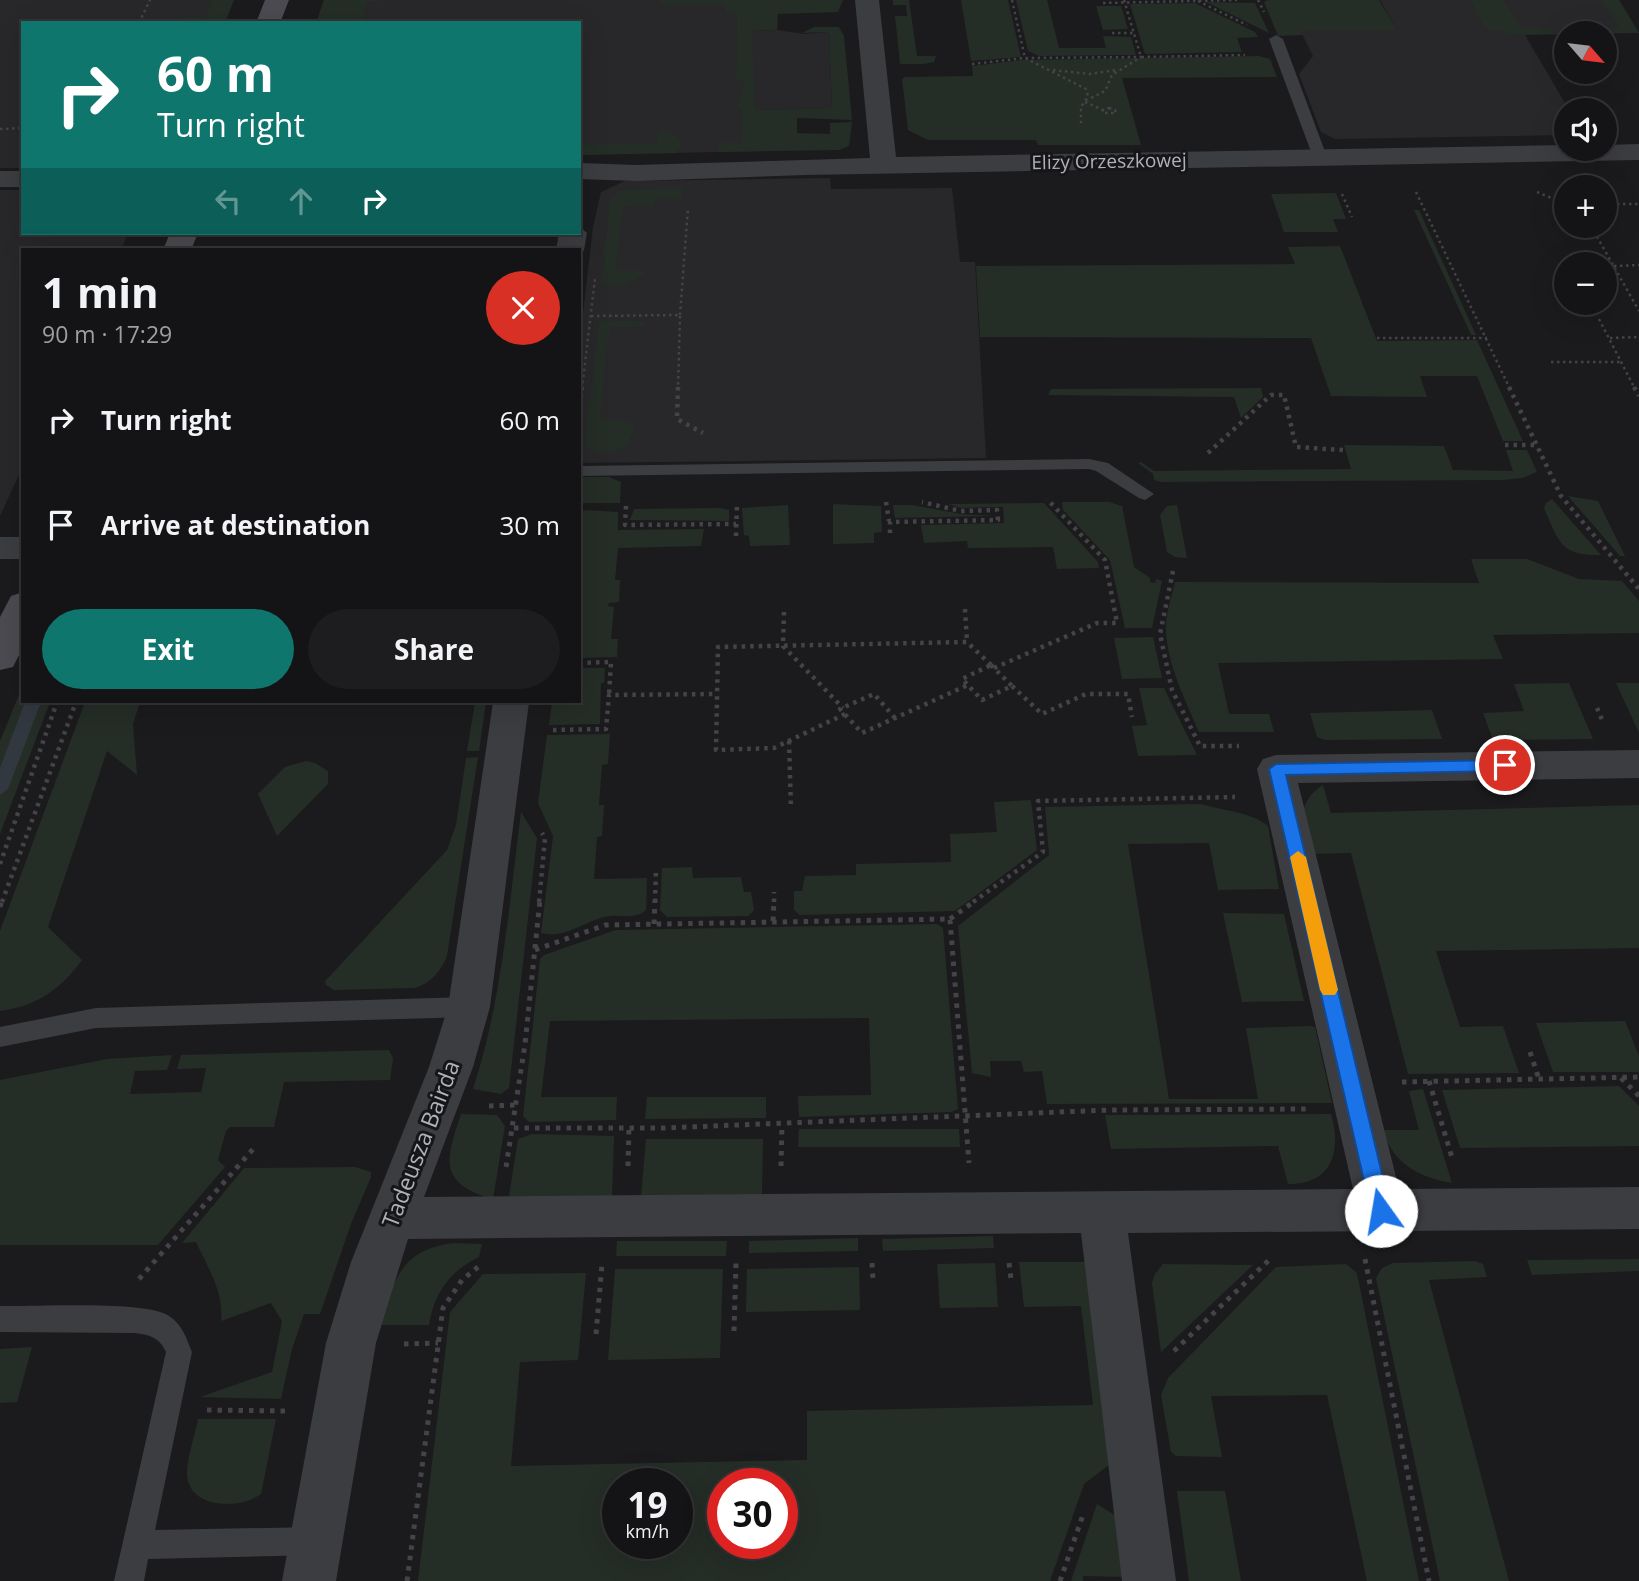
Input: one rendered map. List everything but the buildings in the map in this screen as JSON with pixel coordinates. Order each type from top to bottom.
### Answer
[{"type":"main road","points":[[269,21],[276,0]]},
{"type":"main road","points":[[0,658],[21,609]]},
{"type":"street","points":[[867,0],[884,165]]},
{"type":"street","name":"Elizy Orzeszkowej","points":[[581,180],[636,173],[884,165],[1639,152]]},
{"type":"street","points":[[0,179],[21,179]]},
{"type":"street","points":[[0,548],[21,548]]},
{"type":"street","name":"Tadeusza Bairda","points":[[312,1561],[351,1343],[375,1262],[451,1067],[469,1007],[525,716]]},
{"type":"street","points":[[1380,1233],[1354,1095],[1276,769],[1639,764]]},
{"type":"street","points":[[393,1218],[1102,1213],[1380,1233],[1469,1210],[1639,1208]]},
{"type":"street","points":[[1102,1213],[1149,1581]]},
{"type":"lane","points":[[1276,39],[1320,158]]},
{"type":"lane","points":[[581,471],[1089,464],[1102,467],[1145,495]]},
{"type":"lane","points":[[0,1037],[96,1018],[469,1007]]},
{"type":"lane","points":[[0,1319],[104,1319],[158,1323],[172,1335],[179,1352],[129,1581]]},
{"type":"lane","points":[[138,1545],[312,1561]]},
{"type":"path","points":[[140,21],[150,0]]},
{"type":"path","points":[[1012,0],[1025,58],[1083,86],[1087,92],[1086,101]]},
{"type":"path","points":[[1197,0],[1276,39]]},
{"type":"path","points":[[1102,3],[1237,0]]},
{"type":"path","points":[[1124,1],[1140,57]]},
{"type":"path","points":[[1112,33],[1134,33]]},
{"type":"path","points":[[972,64],[1025,58],[1283,54]]},
{"type":"path","points":[[1079,130],[1081,107],[1086,101],[1105,91],[1109,80],[1140,57]]},
{"type":"path","points":[[1042,67],[1071,73]]},
{"type":"path","points":[[1066,78],[1065,74],[1071,73],[1121,69]]},
{"type":"path","points":[[1095,73],[1107,76],[1109,80]]},
{"type":"path","points":[[1086,101],[1103,110]]},
{"type":"path","points":[[1082,114],[1088,119]]},
{"type":"path","points":[[0,129],[21,128]]},
{"type":"path","points":[[1400,156],[1560,496],[1639,589]]},
{"type":"path","points":[[1342,193],[1352,217]]},
{"type":"path","points":[[688,198],[680,315],[677,419],[702,433],[716,433]]},
{"type":"path","points":[[1617,204],[1639,204]]},
{"type":"path","points":[[1617,266],[1639,265]]},
{"type":"path","points":[[1617,271],[1639,311]]},
{"type":"path","points":[[581,398],[595,275]]},
{"type":"path","points":[[591,316],[680,315]]},
{"type":"path","points":[[1599,319],[1639,396]]},
{"type":"path","points":[[1610,338],[1639,337]]},
{"type":"path","points":[[1377,338],[1486,338]]},
{"type":"path","points":[[1551,362],[1622,362]]},
{"type":"path","points":[[1208,453],[1271,395],[1284,395],[1296,447],[1343,450]]},
{"type":"path","points":[[1505,445],[1537,445]]},
{"type":"path","points":[[1012,686],[982,700],[962,679],[1097,623],[1117,623],[1105,561],[1047,499]]},
{"type":"path","points":[[890,522],[998,520],[997,510],[961,511],[918,501]]},
{"type":"path","points":[[886,502],[890,533]]},
{"type":"path","points":[[736,536],[737,505]]},
{"type":"path","points":[[626,506],[625,524],[736,524]]},
{"type":"path","points":[[1173,571],[1160,634],[1172,690],[1200,746]]},
{"type":"path","points":[[965,609],[967,642],[1042,714],[1087,694],[1128,694],[1132,717]]},
{"type":"path","points":[[784,612],[783,646],[844,708]]},
{"type":"path","points":[[845,714],[774,748],[716,750],[718,647],[967,642]]},
{"type":"path","points":[[525,716],[606,729],[611,662],[581,663]]},
{"type":"path","points":[[895,718],[874,694],[841,709],[862,733],[968,685]]},
{"type":"path","points":[[609,695],[717,694]]},
{"type":"path","points":[[0,864],[57,703]]},
{"type":"path","points":[[0,907],[76,703]]},
{"type":"path","points":[[789,741],[791,809]]},
{"type":"path","points":[[535,950],[605,925],[950,919],[1043,852],[1038,801],[1284,796]]},
{"type":"path","points":[[654,924],[656,868]]},
{"type":"path","points":[[774,892],[774,920]]},
{"type":"path","points":[[950,919],[973,1215]]},
{"type":"path","points":[[1530,1052],[1539,1079]]},
{"type":"path","points":[[1620,1077],[1639,1096]]},
{"type":"path","points":[[514,1128],[663,1128],[966,1117],[1354,1095],[1429,1081],[1639,1077]]},
{"type":"path","points":[[1429,1081],[1469,1210]]},
{"type":"path","points":[[104,1319],[254,1148]]},
{"type":"path","points":[[596,1334],[604,1218]]},
{"type":"path","points":[[1380,1233],[1362,1255],[1429,1581]]},
{"type":"path","points":[[1008,1255],[1011,1279]]},
{"type":"path","points":[[1164,1361],[1272,1257],[1259,1257]]},
{"type":"path","points":[[871,1258],[873,1280]]},
{"type":"path","points":[[407,1581],[443,1308],[463,1280],[482,1265]]},
{"type":"path","points":[[734,1331],[735,1319]]},
{"type":"path","points":[[199,1410],[289,1411]]},
{"type":"shaded area","points":[[0,0],[212,0],[205,17],[223,21],[21,21],[21,168],[0,168]]},
{"type":"shaded area","points":[[212,0],[234,0],[226,21],[180,20],[182,17],[204,17]]},
{"type":"shaded area","points":[[324,0],[751,0],[752,31],[777,30],[804,34],[829,32],[832,108],[765,110],[769,151],[581,155],[581,21],[317,21]]},
{"type":"shaded area","points":[[324,0],[390,0],[367,2],[362,21],[317,21]]},
{"type":"shaded area","points":[[661,0],[843,0],[838,12],[778,14],[777,30],[752,31],[755,110],[832,108],[829,32],[802,33],[814,27],[839,27],[844,36],[852,120],[797,118],[797,133],[830,134],[830,123],[852,122],[849,146],[839,150],[719,152],[715,143],[742,143],[742,109],[737,109],[745,82],[736,81],[737,14],[726,13],[726,5],[661,5]]},
{"type":"shaded area","points":[[893,0],[909,0],[917,56],[936,56],[934,62],[900,64],[895,16],[907,16],[906,5],[893,5]]},
{"type":"shaded area","points":[[961,0],[1008,0],[1021,57],[971,61]]},
{"type":"shaded area","points":[[1016,0],[1047,0],[1059,48],[1106,48],[1103,36],[1131,37],[1136,55],[1039,56],[1028,51]]},
{"type":"shaded area","points":[[1379,0],[1397,30],[1301,30],[1303,35],[1278,36],[1264,2]]},
{"type":"shaded area","points":[[1380,0],[1619,0],[1639,33],[1617,33],[1617,21],[1554,21],[1554,34],[1525,35],[1562,98],[1554,98],[1554,135],[1335,139],[1321,132],[1299,74],[1313,56],[1300,30],[1397,30]]},
{"type":"shaded area","points":[[1470,0],[1504,0],[1521,28],[1550,28],[1554,34],[1505,35],[1503,30],[1486,30]]},
{"type":"shaded area","points":[[1601,0],[1619,0],[1639,33],[1617,33],[1619,27]]},
{"type":"shaded area","points":[[1206,2],[1255,3],[1269,33]]},
{"type":"shaded area","points":[[1195,3],[1255,32],[1258,37],[1237,38],[1242,52],[1145,54],[1130,4]]},
{"type":"shaded area","points":[[1096,6],[1121,6],[1128,29],[1103,30]]},
{"type":"shaded area","points":[[1259,56],[1270,59],[1277,77],[1122,78],[1141,145],[1038,145],[1036,140],[928,140],[908,130],[902,79],[905,77],[973,76],[972,66],[1022,60]]},
{"type":"shaded area","points":[[662,131],[678,136],[681,146],[676,153],[581,155],[581,145],[656,143],[657,134]]},
{"type":"shaded area","points":[[830,178],[831,189],[952,188],[960,262],[975,262],[986,458],[581,463],[581,331],[593,227],[601,192],[625,181]]},
{"type":"shaded area","points":[[683,188],[682,199],[655,199],[654,205],[623,206],[616,271],[642,271],[646,275],[622,286],[601,284],[610,201],[621,190]]},
{"type":"shaded area","points":[[0,190],[21,190],[21,235],[127,235],[122,248],[21,248],[21,470],[0,516]]},
{"type":"shaded area","points":[[1336,193],[1346,219],[1333,219],[1338,232],[1284,232],[1271,194]]},
{"type":"shaded area","points":[[1414,210],[1419,210],[1476,335],[1471,335]]},
{"type":"shaded area","points":[[1340,246],[1377,341],[1477,340],[1523,441],[1503,441],[1477,376],[1420,376],[1427,397],[1331,396],[1311,338],[980,337],[976,266],[1295,264],[1288,247]]},
{"type":"shaded area","points":[[599,321],[645,321],[644,327],[610,328],[600,419],[622,420],[632,424],[635,429],[627,446],[611,452],[595,451],[584,446]]},
{"type":"shaded area","points":[[1261,388],[1263,397],[1241,418],[1234,397],[1048,395],[1051,389]]},
{"type":"shaded area","points":[[1344,445],[1444,446],[1453,470],[1513,471],[1506,450],[1527,450],[1537,472],[1522,478],[1504,480],[1162,482],[1154,480],[1153,474],[1138,463],[1141,462],[1154,471],[1351,469]]},
{"type":"shaded area","points":[[581,477],[609,477],[621,482],[620,503],[583,503]]},
{"type":"shaded area","points":[[1568,496],[1598,501],[1625,556],[1620,556]]},
{"type":"shaded area","points":[[1552,499],[1601,555],[1577,553],[1563,545],[1544,508]]},
{"type":"shaded area","points":[[1062,502],[1109,502],[1122,506],[1134,567],[1150,578],[1150,582],[1155,583],[1156,579],[1162,581],[1152,628],[1125,628],[1110,560],[1063,510]]},
{"type":"shaded area","points":[[1044,503],[1098,562],[1099,568],[1057,569],[1053,547],[968,548],[967,541],[924,543],[921,525],[1004,523],[1003,507],[961,508],[948,504]]},
{"type":"shaded area","points":[[833,504],[881,506],[882,532],[874,533],[874,543],[833,544]]},
{"type":"shaded area","points":[[788,505],[790,545],[750,546],[749,536],[744,535],[742,508]]},
{"type":"shaded area","points":[[893,505],[912,505],[961,514],[993,516],[895,518]]},
{"type":"shaded area","points":[[1177,505],[1187,558],[1175,557],[1167,552],[1160,515],[1167,506]]},
{"type":"shaded area","points":[[634,509],[729,510],[729,521],[630,520]]},
{"type":"shaded area","points":[[581,512],[618,512],[618,530],[704,529],[701,546],[618,548],[615,580],[620,580],[619,602],[609,603],[608,606],[614,607],[611,639],[618,639],[617,657],[581,658]]},
{"type":"shaded area","points":[[1471,559],[1527,559],[1579,579],[1622,581],[1639,601],[1639,633],[1493,635],[1503,659],[1218,663],[1229,714],[1269,714],[1274,732],[1199,732],[1178,682],[1167,643],[1167,618],[1175,582],[1479,583]]},
{"type":"shaded area","points":[[1153,637],[1162,678],[1122,679],[1114,638]]},
{"type":"shaded area","points":[[581,668],[605,668],[604,683],[601,683],[600,724],[549,725],[552,703],[581,703]]},
{"type":"shaded area","points":[[1569,683],[1593,739],[1496,740],[1492,737],[1483,713],[1524,711],[1514,684]]},
{"type":"shaded area","points":[[1616,683],[1639,683],[1639,733]]},
{"type":"shaded area","points":[[1139,688],[1164,688],[1197,755],[1138,756],[1132,726],[1147,725]]},
{"type":"shaded area","points":[[21,690],[21,703],[50,703],[0,834],[0,741]]},
{"type":"shaded area","points":[[85,703],[140,703],[133,724],[137,775],[107,751],[48,927],[82,960],[65,980],[47,995],[25,1005],[0,1011],[0,931]]},
{"type":"shaded area","points":[[475,703],[486,703],[479,751],[467,751]]},
{"type":"shaded area","points":[[1432,710],[1442,739],[1325,740],[1317,737],[1310,713]]},
{"type":"shaded area","points":[[610,734],[608,764],[602,765],[599,805],[604,805],[602,836],[597,837],[594,879],[647,878],[646,910],[631,916],[604,917],[557,934],[541,933],[553,836],[538,803],[547,735]]},
{"type":"shaded area","points":[[478,757],[447,956],[442,967],[431,980],[415,988],[334,990],[326,985],[325,981],[447,850],[456,825],[466,758]]},
{"type":"shaded area","points":[[306,761],[328,771],[328,784],[277,836],[258,794],[285,767]]},
{"type":"shaded area","points":[[1323,785],[1331,813],[1639,805],[1639,948],[1436,951],[1460,1027],[1503,1026],[1519,1073],[1408,1074],[1351,853],[1304,854],[1302,824],[1305,807],[1308,799]]},
{"type":"shaded area","points":[[1031,800],[1037,850],[955,911],[800,915],[794,910],[794,891],[802,891],[805,876],[856,875],[856,864],[951,862],[950,834],[997,832],[994,802]]},
{"type":"shaded area","points":[[1200,804],[1245,814],[1268,826],[1279,889],[1218,890],[1209,843],[1128,844],[1169,1099],[1258,1099],[1246,1028],[1310,1026],[1315,1027],[1332,1103],[1047,1104],[1042,1071],[1024,1072],[1021,1061],[990,1061],[991,1077],[972,1073],[958,926],[1049,855],[1045,807]]},
{"type":"shaded area","points":[[521,812],[537,838],[509,1088],[501,1094],[473,1089],[498,987]]},
{"type":"shaded area","points":[[692,867],[693,878],[741,877],[744,892],[751,892],[754,910],[748,916],[667,917],[660,910],[662,868]]},
{"type":"shaded area","points":[[1223,913],[1284,914],[1304,1001],[1242,1002]]},
{"type":"shaded area","points":[[937,924],[943,928],[958,1109],[952,1112],[799,1117],[798,1096],[871,1095],[869,1018],[550,1021],[541,1097],[617,1097],[616,1120],[529,1122],[523,1116],[540,959],[544,955],[616,930]]},
{"type":"shaded area","points":[[1625,1021],[1639,1056],[1639,1072],[1553,1072],[1536,1023]]},
{"type":"shaded area","points":[[389,1050],[393,1058],[390,1080],[284,1082],[274,1127],[230,1127],[226,1131],[218,1160],[225,1167],[158,1245],[0,1245],[0,1080],[107,1059],[172,1055],[167,1070],[135,1071],[130,1094],[201,1092],[206,1068],[177,1069],[181,1055]]},
{"type":"shaded area","points":[[1619,1086],[1639,1106],[1639,1146],[1460,1148],[1442,1090]]},
{"type":"shaded area","points":[[1423,1089],[1452,1183],[1428,1177],[1409,1167],[1393,1152],[1382,1130],[1419,1130],[1409,1091]]},
{"type":"shaded area","points":[[647,1097],[766,1097],[766,1118],[645,1119]]},
{"type":"shaded area","points":[[461,1114],[497,1115],[505,1126],[493,1199],[462,1185],[454,1177],[450,1167],[452,1144]]},
{"type":"shaded area","points":[[1331,1114],[1335,1141],[1330,1163],[1315,1179],[1288,1184],[1278,1146],[1111,1149],[1105,1115]]},
{"type":"shaded area","points":[[799,1129],[959,1129],[960,1147],[798,1147]]},
{"type":"shaded area","points":[[532,1134],[614,1136],[612,1197],[509,1196],[518,1139]]},
{"type":"shaded area","points":[[646,1139],[763,1139],[762,1195],[641,1196]]},
{"type":"shaded area","points":[[355,1167],[371,1172],[371,1177],[351,1224],[320,1314],[304,1314],[292,1349],[281,1399],[200,1397],[272,1372],[282,1321],[271,1303],[221,1321],[218,1290],[196,1242],[182,1243],[244,1168]]},
{"type":"shaded area","points":[[993,1236],[994,1248],[883,1251],[882,1239]]},
{"type":"shaded area","points":[[858,1238],[858,1251],[749,1253],[749,1241]]},
{"type":"shaded area","points":[[617,1241],[727,1241],[726,1256],[616,1256]]},
{"type":"shaded area","points":[[454,1243],[482,1244],[479,1257],[452,1276],[439,1293],[429,1325],[380,1325],[395,1281],[411,1260],[436,1246]]},
{"type":"shaded area","points":[[1639,1259],[1639,1271],[1532,1275],[1527,1260]]},
{"type":"shaded area","points":[[1475,1261],[1483,1264],[1487,1277],[1429,1280],[1509,1581],[1440,1581],[1376,1278],[1382,1268],[1393,1263]]},
{"type":"shaded area","points":[[1019,1262],[1088,1262],[1114,1461],[1084,1484],[1050,1581],[418,1581],[450,1312],[483,1274],[586,1273],[578,1360],[520,1362],[511,1466],[807,1460],[807,1411],[1093,1405],[1081,1306],[1024,1307]]},
{"type":"shaded area","points":[[995,1263],[998,1307],[940,1308],[937,1264]]},
{"type":"shaded area","points":[[1163,1264],[1253,1265],[1161,1352],[1152,1283]]},
{"type":"shaded area","points":[[1346,1264],[1356,1272],[1358,1278],[1419,1581],[1367,1581],[1327,1395],[1211,1396],[1222,1457],[1176,1456],[1171,1452],[1161,1395],[1168,1378],[1276,1267]]},
{"type":"shaded area","points":[[859,1267],[860,1310],[746,1312],[747,1269]]},
{"type":"shaded area","points":[[615,1269],[723,1269],[720,1358],[608,1360]]},
{"type":"shaded area","points":[[32,1347],[17,1402],[0,1403],[0,1349]]},
{"type":"shaded area","points":[[198,1419],[276,1419],[261,1494],[241,1503],[228,1504],[205,1500],[196,1494],[189,1485],[187,1473]]},
{"type":"shaded area","points":[[1177,1491],[1225,1491],[1241,1581],[1189,1581]]},
{"type":"shaded area","points":[[1097,1504],[1119,1518],[1126,1577],[1083,1576],[1083,1581],[1071,1581]]},
{"type":"waterway","points":[[0,789],[33,703]]},
{"type":"slow traffic","points":[[1298,857],[1329,990]]},
{"type":"route","points":[[1381,1211],[1276,769],[1505,765]]}]
